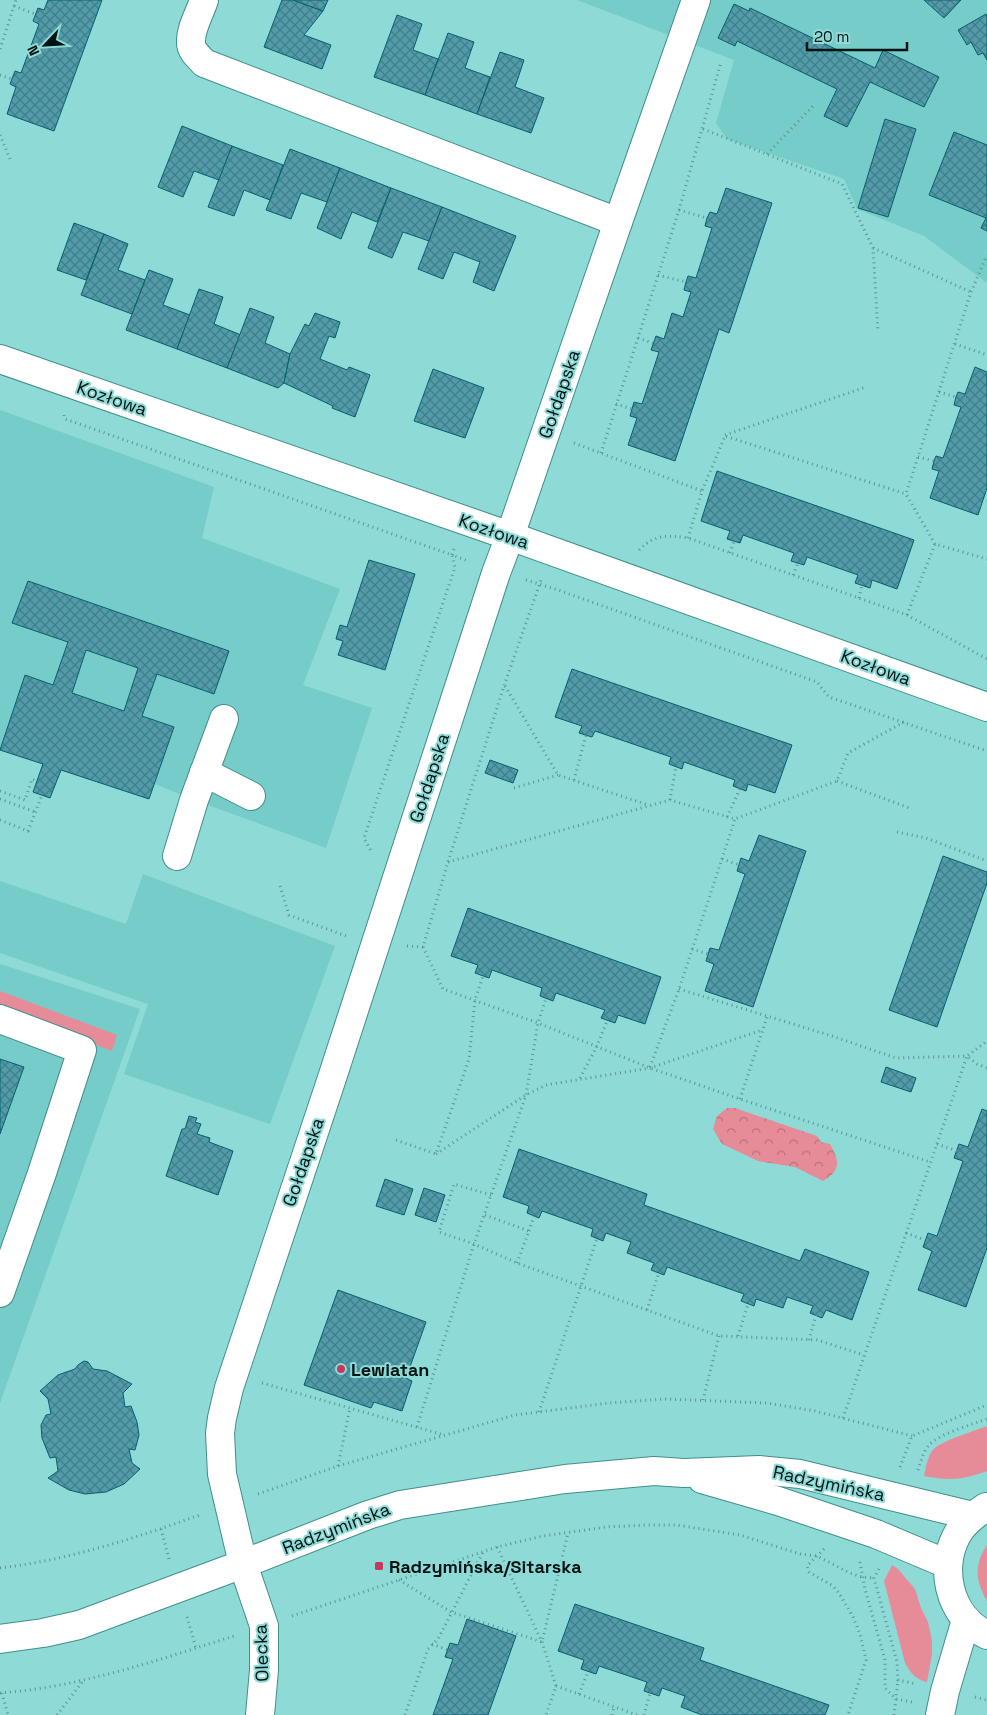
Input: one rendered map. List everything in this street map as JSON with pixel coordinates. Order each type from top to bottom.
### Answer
[{"type":"street","points":[[204,0],[191,44],[196,54],[204,63],[618,222]]},
{"type":"street","name":"Gołdapska","points":[[242,1564],[222,1474],[220,1433],[229,1388],[496,572],[696,0]]},
{"type":"street","name":"Kozłowa","points":[[0,359],[510,536],[987,707]]},
{"type":"street","points":[[177,856],[204,772],[224,719]]},
{"type":"street","points":[[204,772],[251,796]]},
{"type":"street","points":[[0,1019],[82,1050],[0,1293]]},
{"type":"street","name":"Radzymińska","points":[[0,1639],[43,1633],[79,1624],[242,1564],[359,1518],[400,1505],[565,1479],[654,1471],[684,1473],[759,1470],[800,1474],[980,1511]]},
{"type":"street","name":"Radzymińska","points":[[684,1473],[739,1491],[778,1501],[876,1534],[948,1564]]},
{"type":"street","points":[[940,1715],[945,1691],[976,1628],[955,1603],[948,1584],[948,1564],[952,1546],[960,1529],[980,1511]]},
{"type":"street","name":"Olecka","points":[[242,1564],[264,1626],[264,1670],[260,1715]]},
{"type":"path","points":[[0,49],[16,0]]},
{"type":"path","points":[[14,6],[35,14]]},
{"type":"path","points":[[601,453],[679,210],[721,62]]},
{"type":"path","points":[[0,75],[12,78]]},
{"type":"path","points":[[767,154],[814,105]]},
{"type":"path","points":[[703,129],[842,184],[873,248],[878,332]]},
{"type":"path","points":[[0,135],[10,159]]},
{"type":"path","points":[[679,210],[707,218]]},
{"type":"path","points":[[873,248],[972,292]]},
{"type":"path","points":[[906,494],[972,292],[987,254]]},
{"type":"path","points":[[658,275],[686,282]]},
{"type":"path","points":[[638,338],[653,343]]},
{"type":"path","points":[[955,344],[987,356]]},
{"type":"path","points":[[688,538],[702,492],[725,436],[866,387]]},
{"type":"path","points":[[939,392],[956,398]]},
{"type":"path","points":[[616,404],[632,409]]},
{"type":"path","points":[[61,410],[65,419],[452,555],[455,567],[364,838],[376,861]]},
{"type":"path","points":[[725,436],[906,494],[934,544],[987,558]]},
{"type":"path","points":[[566,440],[702,492]]},
{"type":"path","points":[[918,457],[934,462]]},
{"type":"path","points":[[636,554],[648,542],[666,535],[688,538],[906,615],[987,659]]},
{"type":"path","points":[[730,553],[734,541]]},
{"type":"path","points":[[906,615],[934,544]]},
{"type":"path","points":[[793,575],[798,563]]},
{"type":"path","points":[[496,572],[558,590],[817,682],[829,697],[987,751]]},
{"type":"path","points":[[859,598],[862,585]]},
{"type":"path","points":[[504,686],[558,775]]},
{"type":"path","points":[[837,781],[848,753],[904,722]]},
{"type":"path","points":[[574,780],[586,735]]},
{"type":"path","points":[[670,800],[676,766]]},
{"type":"path","points":[[514,788],[558,775],[650,805]]},
{"type":"path","points":[[0,791],[25,800],[32,779],[36,781]]},
{"type":"path","points":[[448,862],[670,800],[735,819],[837,781],[912,809]]},
{"type":"path","points":[[727,816],[740,789]]},
{"type":"path","points":[[0,820],[28,831],[42,795]]},
{"type":"path","points":[[0,800],[35,812]]},
{"type":"path","points":[[650,1068],[679,989],[735,819]]},
{"type":"path","points":[[897,832],[926,838],[987,862]]},
{"type":"path","points":[[722,859],[739,865]]},
{"type":"path","points":[[280,886],[290,915],[348,936]]},
{"type":"path","points":[[423,947],[443,989],[538,1023],[650,1068],[930,1162]]},
{"type":"path","points":[[692,949],[708,954]]},
{"type":"path","points":[[436,1154],[469,1059],[475,1000],[483,976]]},
{"type":"path","points":[[679,989],[832,1036],[896,1058],[952,1058],[967,1056],[987,1041]]},
{"type":"path","points":[[417,1427],[474,1244],[526,1095],[538,1023],[546,998]]},
{"type":"path","points":[[740,1099],[767,1016]]},
{"type":"path","points":[[580,1078],[608,1021]]},
{"type":"path","points":[[436,1154],[526,1095],[546,1085],[650,1068],[762,1030]]},
{"type":"path","points":[[967,1056],[977,1064],[987,1068]]},
{"type":"path","points":[[843,1418],[967,1056]]},
{"type":"path","points":[[396,1140],[436,1154]]},
{"type":"path","points":[[937,1144],[957,1151]]},
{"type":"path","points":[[491,1195],[454,1184],[439,1232],[474,1244],[516,1263],[580,1287],[720,1336],[817,1340],[864,1355]]},
{"type":"path","points":[[485,1215],[529,1230]]},
{"type":"path","points":[[516,1263],[534,1216]]},
{"type":"path","points":[[906,1233],[925,1240]]},
{"type":"path","points":[[539,1412],[597,1238]]},
{"type":"path","points":[[647,1310],[659,1272]]},
{"type":"path","points":[[738,1337],[748,1304]]},
{"type":"path","points":[[809,1340],[816,1315]]},
{"type":"path","points":[[703,1400],[720,1336]]},
{"type":"path","points":[[254,1381],[444,1435]]},
{"type":"path","points":[[0,1568],[56,1559],[106,1546],[338,1466],[514,1415],[627,1401],[664,1399],[766,1403],[815,1411],[912,1436]]},
{"type":"path","points":[[338,1466],[350,1408]]},
{"type":"path","points":[[915,1477],[923,1454],[936,1439],[987,1419]]},
{"type":"path","points":[[8,1715],[1,1693],[84,1681],[128,1669],[264,1626],[497,1547],[568,1532],[606,1527],[647,1525],[678,1525],[705,1528],[740,1535],[800,1554],[817,1556],[850,1573],[874,1578]]},
{"type":"path","points":[[542,1642],[568,1532]]},
{"type":"path","points":[[828,1546],[807,1566],[809,1572],[833,1586],[839,1593],[854,1617],[866,1660],[848,1715]]},
{"type":"path","points":[[497,1547],[542,1642],[556,1686],[546,1715]]},
{"type":"path","points":[[405,1715],[428,1649],[438,1639],[483,1552]]},
{"type":"path","points":[[852,1558],[860,1562]]},
{"type":"path","points":[[881,1565],[874,1578],[896,1662],[898,1680],[894,1715]]},
{"type":"path","points":[[399,1580],[452,1612],[542,1642]]},
{"type":"path","points":[[432,1644],[448,1650]]},
{"type":"path","points":[[579,1694],[588,1672]]},
{"type":"path","points":[[898,1680],[921,1685]]},
{"type":"path","points":[[57,1715],[84,1681]]},
{"type":"path","points":[[556,1686],[637,1715]]},
{"type":"path","points":[[644,1715],[650,1693]]},
{"type":"path","points":[[612,1715],[614,1707]]},
{"type":"shaded area","points":[[577,0],[987,0],[987,283],[924,236],[857,209],[844,179],[727,139],[716,123],[734,60]]},
{"type":"shaded area","points":[[0,410],[214,487],[202,538],[340,589],[303,685],[372,708],[326,848],[155,784],[149,799],[61,770],[50,798],[33,792],[42,764],[0,750]]},
{"type":"shaded area","points":[[143,874],[335,946],[270,1124],[124,1074],[148,1004],[0,953],[0,881],[126,924]]},
{"type":"shaded area","points":[[0,964],[140,1009],[0,1403]]},
{"type":"green space","points":[[0,991],[117,1035],[112,1051],[0,1009]]},
{"type":"green space","points":[[727,1108],[735,1108],[817,1136],[821,1142],[830,1144],[836,1156],[836,1169],[823,1181],[795,1167],[758,1161],[722,1144],[713,1129],[717,1116]]},
{"type":"green space","points":[[987,1426],[987,1471],[956,1479],[924,1476],[929,1456],[933,1450],[950,1440]]},
{"type":"green space","points":[[987,1545],[987,1601],[978,1579],[978,1566]]},
{"type":"green space","points":[[892,1565],[898,1569],[915,1589],[928,1622],[932,1641],[932,1654],[927,1682],[914,1675],[905,1663],[884,1581]]},
{"type":"building","points":[[48,0],[102,0],[54,131],[7,114],[16,87],[10,84],[15,71],[21,73],[39,24],[33,21],[38,8],[44,10]]},
{"type":"building","points":[[282,0],[293,0],[323,11],[304,35],[331,45],[322,69],[264,47]]},
{"type":"building","points":[[293,0],[328,0],[323,11]]},
{"type":"building","points":[[924,0],[961,0],[944,18]]},
{"type":"building","points":[[734,4],[749,11],[750,8],[875,68],[883,50],[939,77],[924,107],[870,82],[847,127],[824,116],[837,89],[737,41],[735,46],[718,38]]},
{"type":"building","points":[[986,14],[987,60],[983,53],[978,55],[971,42],[967,45],[958,30]]},
{"type":"building","points":[[397,15],[422,24],[413,50],[438,59],[425,95],[374,77]]},
{"type":"building","points":[[448,33],[474,42],[465,68],[490,77],[477,114],[425,95]]},
{"type":"building","points":[[500,52],[524,60],[515,87],[544,98],[531,133],[477,114]]},
{"type":"building","points":[[885,119],[916,129],[888,217],[858,208]]},
{"type":"building","points":[[182,126],[232,146],[219,180],[194,171],[183,197],[158,187]]},
{"type":"building","points":[[954,132],[987,145],[987,231],[981,228],[986,218],[929,195]]},
{"type":"building","points":[[232,146],[283,165],[270,200],[244,190],[234,216],[208,207]]},
{"type":"building","points":[[290,149],[340,168],[327,202],[301,193],[291,219],[266,210]]},
{"type":"building","points":[[340,168],[391,188],[377,222],[352,212],[341,239],[317,228]]},
{"type":"building","points":[[391,188],[442,207],[429,241],[403,232],[392,258],[368,248]]},
{"type":"building","points":[[726,188],[772,203],[729,333],[719,329],[675,461],[628,445],[637,418],[630,416],[634,402],[642,404],[659,352],[651,350],[656,336],[664,339],[672,313],[683,317],[691,292],[684,290],[686,282],[688,276],[696,278],[712,228],[705,226],[707,218],[710,212],[717,214]]},
{"type":"building","points":[[442,207],[516,236],[494,291],[473,282],[480,262],[454,252],[443,279],[418,269]]},
{"type":"building","points":[[74,223],[104,234],[86,280],[57,270]]},
{"type":"building","points":[[104,234],[128,244],[118,270],[145,280],[132,314],[81,295]]},
{"type":"building","points":[[149,270],[173,279],[163,305],[190,315],[177,349],[126,330]]},
{"type":"building","points":[[199,289],[223,297],[214,324],[241,335],[227,368],[177,349]]},
{"type":"building","points":[[250,308],[274,317],[265,343],[290,354],[284,383],[278,388],[227,368]]},
{"type":"building","points":[[315,313],[340,322],[335,338],[329,336],[320,359],[347,370],[349,367],[370,375],[355,417],[332,408],[333,406],[284,383],[290,354],[305,324],[309,326]]},
{"type":"building","points":[[975,367],[987,372],[987,488],[978,515],[930,498],[939,471],[932,469],[934,461],[936,456],[943,458],[961,407],[954,405],[956,397],[958,392],[965,394]]},
{"type":"building","points":[[433,369],[484,388],[465,438],[414,421]]},
{"type":"building","points":[[717,471],[914,540],[897,589],[872,580],[870,588],[855,583],[858,575],[807,557],[804,565],[791,561],[794,553],[743,535],[740,543],[727,539],[730,531],[701,521]]},
{"type":"building","points":[[369,560],[415,574],[385,670],[338,655],[343,641],[336,639],[340,625],[347,627]]},
{"type":"building","points":[[28,581],[229,651],[214,694],[157,674],[142,716],[174,727],[149,799],[61,770],[50,798],[33,792],[43,764],[0,750],[25,675],[53,685],[68,642],[12,623]],"holes":[[[86,650],[138,668],[124,711],[72,693]]]},
{"type":"building","points":[[572,669],[792,745],[775,793],[748,784],[746,791],[733,786],[735,780],[684,762],[682,769],[669,764],[671,757],[595,731],[592,737],[579,733],[582,726],[555,717]]},
{"type":"building","points":[[490,760],[518,770],[513,783],[485,773]]},
{"type":"building","points":[[759,835],[806,851],[753,1007],[705,991],[714,964],[706,961],[710,948],[719,950],[745,874],[737,871],[741,858],[749,861]]},
{"type":"building","points":[[943,856],[987,872],[987,883],[937,1027],[889,1010]]},
{"type":"building","points":[[468,908],[661,977],[645,1024],[618,1015],[615,1023],[601,1018],[605,1010],[556,993],[553,1001],[540,996],[542,988],[492,970],[489,978],[475,973],[478,965],[451,956]]},
{"type":"building","points":[[0,1059],[24,1067],[0,1134]]},
{"type":"building","points":[[886,1067],[916,1078],[911,1092],[881,1082]]},
{"type":"building","points":[[982,1109],[987,1111],[987,1248],[966,1307],[918,1290],[932,1251],[923,1247],[928,1233],[937,1236],[963,1161],[954,1158],[959,1144],[968,1147]]},
{"type":"building","points":[[189,1116],[197,1118],[195,1122],[201,1124],[197,1134],[210,1138],[209,1142],[233,1151],[218,1195],[166,1176],[182,1129],[185,1129]]},
{"type":"building","points":[[519,1149],[647,1194],[644,1205],[800,1261],[805,1249],[869,1272],[852,1320],[826,1310],[822,1318],[810,1313],[813,1306],[787,1297],[783,1308],[756,1299],[754,1306],[741,1301],[744,1294],[667,1267],[664,1275],[651,1270],[654,1263],[627,1253],[631,1242],[606,1233],[603,1241],[591,1236],[593,1229],[542,1211],[539,1218],[527,1213],[529,1206],[503,1197]]},
{"type":"building","points":[[385,1179],[413,1189],[404,1215],[376,1206]]},
{"type":"building","points":[[424,1188],[445,1195],[436,1222],[415,1215]]},
{"type":"building","points":[[338,1290],[426,1322],[406,1378],[412,1381],[402,1411],[374,1402],[371,1408],[304,1385]]},
{"type":"building","points":[[84,1361],[88,1362],[93,1369],[107,1371],[132,1384],[123,1393],[125,1407],[131,1406],[137,1422],[139,1435],[135,1450],[129,1449],[132,1463],[140,1469],[124,1484],[106,1492],[85,1494],[69,1490],[48,1478],[58,1471],[56,1457],[50,1458],[42,1438],[41,1425],[46,1415],[51,1414],[48,1399],[40,1391],[58,1375],[75,1369]]},
{"type":"building","points":[[575,1604],[704,1648],[700,1660],[829,1705],[825,1715],[702,1715],[681,1707],[685,1696],[662,1688],[659,1696],[644,1691],[647,1682],[599,1666],[596,1674],[581,1669],[584,1660],[558,1651]]},
{"type":"building","points":[[467,1619],[516,1636],[488,1715],[433,1715],[453,1659],[445,1657],[450,1643],[458,1645]]},
{"type":"place","name":"Lewiatan","points":[[341,1369]]},
{"type":"place","name":"Radzymińska/Sitarska","points":[[379,1566]]}]
